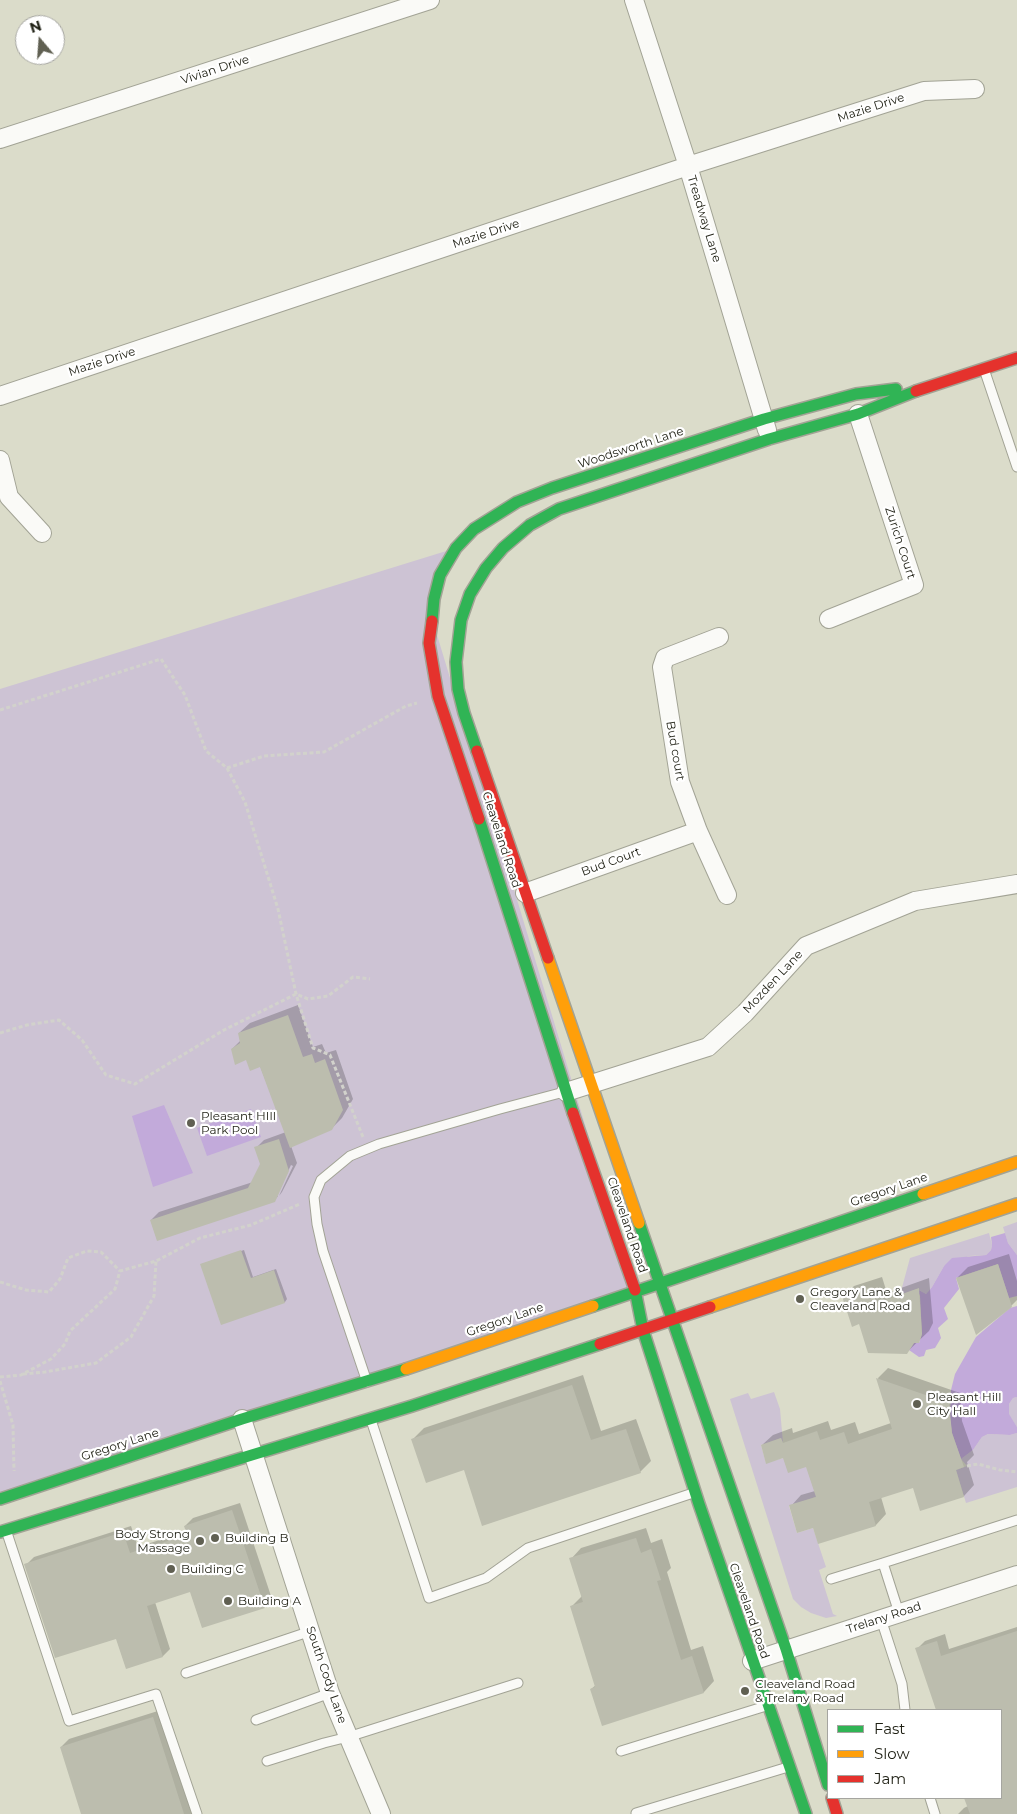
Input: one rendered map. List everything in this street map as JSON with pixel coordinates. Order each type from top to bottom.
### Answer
[{"type":"street","name":"Vivian Drive","points":[[0,139],[430,0]]},
{"type":"street","name":"Treadway Lane","points":[[634,0],[688,166],[769,439]]},
{"type":"street","name":"Mazie Drive","points":[[0,396],[688,166],[924,91],[975,89]]},
{"type":"street","name":"Woodsworth Lane","points":[[456,662],[461,620],[482,566],[530,524],[559,509],[769,439],[858,414],[928,386],[1017,358]]},
{"type":"street","name":"Woodsworth Lane","points":[[429,643],[432,606],[440,575],[474,529],[517,502],[552,488],[764,419],[856,394],[928,386]]},
{"type":"street","name":"Zurich Court","points":[[829,619],[914,585],[858,414]]},
{"type":"street","points":[[0,460],[9,497],[42,533]]},
{"type":"street","name":"Bud court","points":[[719,636],[665,658],[662,667],[680,782],[698,831],[727,895]]},
{"type":"street","name":"Cleaveland Road","points":[[429,643],[438,696],[511,914],[566,1092],[635,1290],[643,1330],[695,1492],[806,1814]]},
{"type":"street","name":"Cleaveland Road","points":[[456,662],[458,689],[464,713],[590,1084],[786,1649],[827,1782]]},
{"type":"street","name":"Bud Court","points":[[525,893],[698,831]]},
{"type":"street","name":"Mozden Lane","points":[[566,1092],[708,1047],[745,1012],[806,946],[915,901],[1017,884]]},
{"type":"street","name":"Gregory Lane","points":[[0,1499],[242,1419],[367,1382],[1017,1162]]},
{"type":"street","points":[[3,1531],[371,1419],[1017,1204]]},
{"type":"street","name":"South Cody Lane","points":[[242,1419],[330,1693],[381,1814]]},
{"type":"street","name":"Trelany Road","points":[[752,1661],[1017,1575]]},
{"type":"street","points":[[832,1799],[837,1814]]},
{"type":"lane","points":[[984,368],[1017,467]]},
{"type":"lane","points":[[367,1382],[323,1251],[314,1197],[321,1180],[350,1156],[379,1144],[566,1092]]},
{"type":"lane","points":[[371,1419],[429,1598],[486,1578],[528,1548],[695,1492]]},
{"type":"lane","points":[[831,1580],[1017,1520]]},
{"type":"lane","points":[[3,1531],[69,1721],[156,1694],[197,1814]]},
{"type":"lane","points":[[883,1563],[899,1613]]},
{"type":"lane","points":[[881,1618],[902,1684],[905,1709]]},
{"type":"lane","points":[[186,1672],[311,1631]]},
{"type":"lane","points":[[267,1760],[348,1737],[518,1683]]},
{"type":"lane","points":[[256,1720],[330,1693]]},
{"type":"lane","points":[[621,1752],[768,1705]]},
{"type":"lane","points":[[636,1814],[790,1766]]},
{"type":"lane","points":[[930,1799],[935,1814]]},
{"type":"path","points":[[0,710],[161,659],[185,695],[206,751],[228,768],[245,802],[278,910],[296,994],[313,1048],[330,1055],[368,1149]]},
{"type":"path","points":[[228,768],[264,756],[324,752],[406,706],[438,696]]},
{"type":"path","points":[[0,1033],[27,1025],[60,1020],[82,1040],[106,1075],[135,1084],[224,1030],[296,994],[308,999],[328,996],[353,977],[370,979]]},
{"type":"path","points":[[120,1271],[156,1261],[200,1238],[251,1225],[314,1197]]},
{"type":"path","points":[[0,1282],[26,1290],[49,1292],[60,1280],[68,1258],[86,1251],[101,1252],[120,1271]]},
{"type":"path","points":[[14,1494],[13,1425],[0,1379],[96,1363],[131,1337],[154,1296],[156,1261]]},
{"type":"path","points":[[21,1375],[50,1359],[65,1344],[70,1331],[115,1289],[120,1271]]},
{"type":"path","points":[[968,1466],[978,1464],[1017,1472]]},
{"type":"shaded area","points":[[456,548],[431,615],[635,1290],[0,1499],[0,689]]},
{"type":"shaded area","points":[[164,1105],[193,1173],[153,1187],[132,1116]]},
{"type":"shaded area","points":[[251,1109],[261,1137],[207,1156],[197,1128]]},
{"type":"shaded area","points":[[1017,1222],[1017,1255],[1008,1243],[1003,1227]]},
{"type":"shaded area","points":[[989,1233],[992,1245],[991,1250],[986,1255],[969,1256],[944,1266],[926,1294],[917,1289],[900,1295],[910,1258]]},
{"type":"shaded area","points":[[1005,1233],[1008,1243],[1017,1255],[1017,1296],[1009,1298],[998,1264],[956,1278],[959,1289],[944,1308],[948,1319],[938,1328],[941,1338],[935,1348],[926,1350],[924,1356],[919,1357],[909,1350],[914,1343],[919,1343],[922,1334],[920,1296],[917,1289],[926,1294],[944,1266],[952,1258],[986,1255],[991,1250],[991,1237]]},
{"type":"shaded area","points":[[1017,1306],[1017,1397],[1013,1398],[1009,1404],[1009,1414],[1017,1427],[1017,1433],[1010,1435],[988,1434],[982,1437],[973,1450],[961,1459],[952,1433],[950,1419],[951,1390],[955,1374],[976,1337],[1010,1308]]},
{"type":"shaded area","points":[[774,1392],[780,1409],[783,1443],[781,1438],[761,1445],[766,1463],[783,1458],[806,1467],[824,1494],[789,1506],[797,1533],[813,1528],[826,1567],[819,1570],[833,1614],[837,1616],[826,1618],[811,1613],[793,1599],[730,1399],[748,1393],[751,1399]]},
{"type":"shaded area","points":[[1017,1397],[1017,1427],[1009,1415],[1009,1404],[1013,1398]]},
{"type":"shaded area","points":[[1017,1433],[1017,1487],[966,1503],[956,1470],[967,1466],[961,1459],[973,1450],[982,1437],[988,1434],[1010,1435]]},
{"type":"building","points":[[288,1015],[303,1057],[312,1054],[315,1063],[325,1059],[343,1110],[332,1130],[290,1148],[260,1067],[250,1071],[246,1060],[235,1065],[231,1049],[240,1043],[238,1033]]},
{"type":"building","points":[[279,1139],[289,1171],[275,1202],[157,1241],[150,1220],[248,1188],[260,1164],[254,1147]]},
{"type":"building","points":[[241,1250],[251,1278],[274,1270],[285,1303],[221,1325],[200,1264]]},
{"type":"building","points":[[998,1264],[1012,1307],[976,1335],[956,1278]]},
{"type":"building","points":[[871,1287],[877,1303],[919,1288],[922,1334],[919,1343],[914,1343],[907,1354],[868,1353],[859,1324],[852,1327],[842,1296]]},
{"type":"building","name":"Pleasant Hill City Hall","points":[[876,1378],[949,1403],[952,1433],[964,1467],[956,1470],[964,1497],[920,1511],[913,1488],[869,1502],[876,1526],[818,1544],[813,1528],[797,1533],[789,1505],[816,1497],[806,1467],[788,1473],[783,1458],[766,1464],[761,1445],[781,1438],[783,1443],[817,1431],[820,1440],[844,1432],[848,1444],[892,1429]]},
{"type":"building","points":[[572,1385],[591,1440],[626,1429],[641,1473],[482,1526],[464,1470],[426,1483],[411,1439]]},
{"type":"building","points":[[232,1510],[265,1608],[202,1628],[190,1592],[147,1606],[163,1657],[126,1669],[116,1639],[55,1658],[24,1564],[123,1532],[130,1553],[187,1535],[184,1526]]},
{"type":"building","points":[[636,1538],[641,1553],[651,1549],[661,1580],[657,1581],[681,1660],[692,1656],[704,1693],[602,1726],[590,1689],[595,1687],[570,1606],[583,1602],[569,1558]]},
{"type":"building","points":[[1017,1631],[1017,1814],[970,1814],[964,1799],[1002,1799],[1002,1709],[936,1709],[915,1648],[937,1641],[941,1656]]},
{"type":"building","points":[[153,1717],[184,1814],[81,1814],[60,1747]]},
{"type":"traffic: fast","points":[[432,621],[434,599],[440,575],[456,548],[474,529],[517,502],[552,488],[764,419],[856,394],[896,389]]},
{"type":"traffic: fast","points":[[477,751],[458,689],[456,662],[461,620],[470,594],[486,568],[503,548],[530,525],[559,509],[769,439],[858,414],[916,391]]},
{"type":"traffic: fast","points":[[479,819],[573,1113]]},
{"type":"traffic: fast","points":[[593,1306],[923,1194]]},
{"type":"traffic: fast","points":[[639,1223],[786,1649],[827,1782]]},
{"type":"traffic: fast","points":[[635,1290],[643,1330],[699,1504],[806,1814]]},
{"type":"traffic: fast","points":[[0,1532],[412,1406],[600,1344]]},
{"type":"traffic: fast","points":[[0,1499],[242,1419],[406,1369]]},
{"type":"traffic: slow","points":[[548,958],[639,1223]]},
{"type":"traffic: slow","points":[[923,1194],[1017,1162]]},
{"type":"traffic: slow","points":[[710,1307],[1017,1204]]},
{"type":"traffic: slow","points":[[406,1369],[593,1306]]},
{"type":"traffic: jam","points":[[916,391],[1017,358]]},
{"type":"traffic: jam","points":[[432,621],[429,643],[438,696],[479,819]]},
{"type":"traffic: jam","points":[[477,751],[548,958]]},
{"type":"traffic: jam","points":[[573,1113],[635,1290]]},
{"type":"traffic: jam","points":[[600,1344],[710,1307]]},
{"type":"traffic: jam","points":[[832,1799],[837,1814]]},
{"type":"place","name":"Pleasant HIll Park Pool","points":[[191,1123]]},
{"type":"place","name":"Gregory Lane & Cleaveland Road","points":[[800,1299]]},
{"type":"place","name":"Pleasant Hill City Hall","points":[[917,1404]]},
{"type":"place","name":"Building B","points":[[215,1538]]},
{"type":"place","name":"Body Strong Massage","points":[[200,1541]]},
{"type":"place","name":"Building C","points":[[171,1569]]},
{"type":"place","name":"Building A","points":[[228,1601]]},
{"type":"place","name":"Cleaveland Road & Trelany Road","points":[[745,1691]]}]
